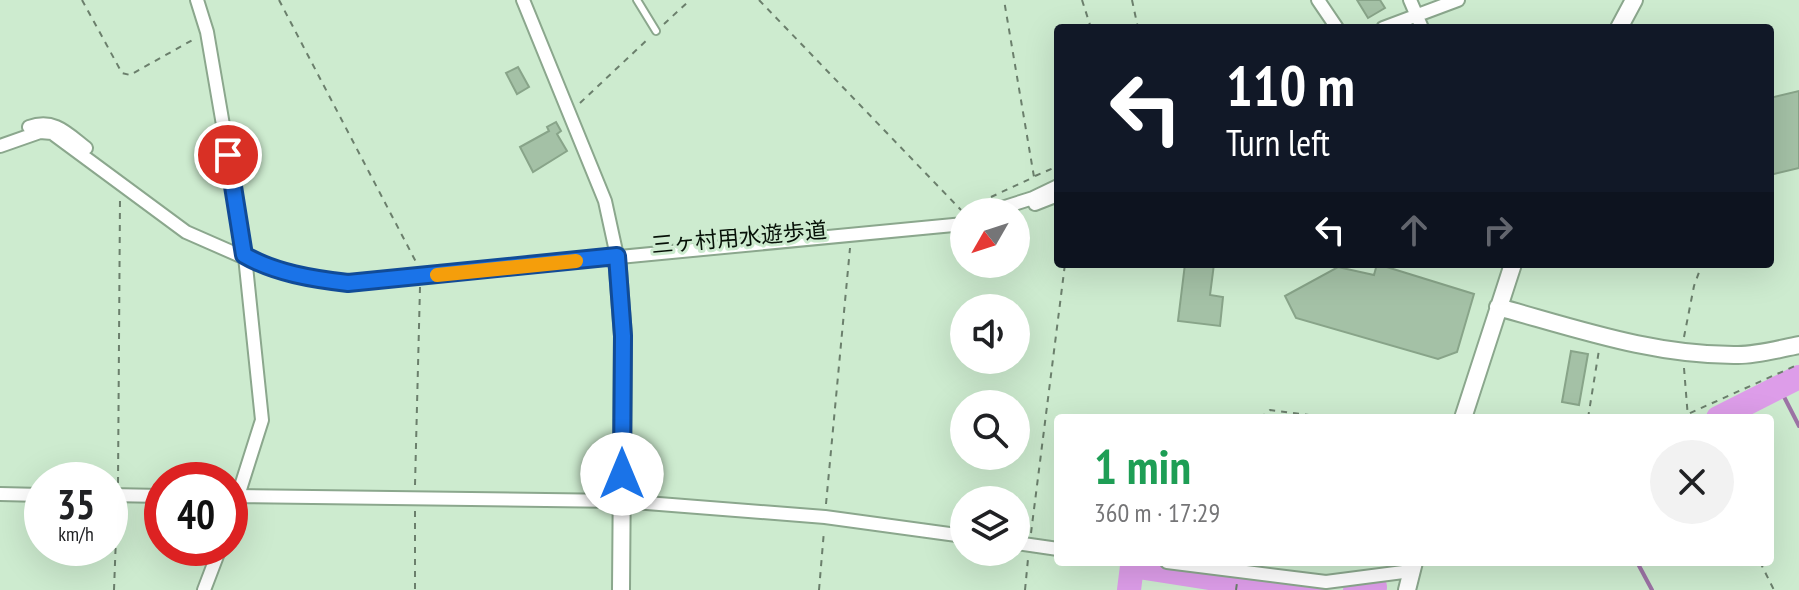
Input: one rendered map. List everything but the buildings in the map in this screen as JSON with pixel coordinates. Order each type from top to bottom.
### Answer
[{"type":"street","points":[[197,0],[207,32],[244,251],[262,420],[247,462]]},
{"type":"street","points":[[523,0],[571,111],[605,201],[617,252],[623,336],[621,590]]},
{"type":"street","points":[[1318,0],[1334,24]]},
{"type":"street","points":[[1410,0],[1420,22],[1458,0]]},
{"type":"street","points":[[1621,24],[1634,0]]},
{"type":"street","points":[[0,139],[35,125],[46,123],[59,127],[189,227],[244,251],[259,264],[311,279],[348,283],[617,252],[851,235],[950,218]]},
{"type":"street","points":[[0,146],[40,132],[52,133],[186,232],[244,251]]},
{"type":"street","points":[[1030,199],[1054,188]]},
{"type":"street","points":[[1030,205],[1054,196]]},
{"type":"street","name":"三ヶ村用水遊歩道","points":[[617,252],[950,217]]},
{"type":"street","points":[[1464,414],[1512,268]]},
{"type":"street","points":[[1498,307],[1602,337],[1669,350],[1741,355],[1799,345]]},
{"type":"street","points":[[0,494],[24,495]]},
{"type":"street","points":[[248,496],[621,501],[825,517],[950,534]]},
{"type":"street","points":[[1030,545],[1054,548]]},
{"type":"street","points":[[204,590],[213,566]]},
{"type":"street","points":[[1199,566],[1326,582],[1412,567],[1407,590]]},
{"type":"lane","points":[[637,0],[656,31]]},
{"type":"path","points":[[82,0],[122,73],[130,75],[207,32]]},
{"type":"path","points":[[279,0],[420,273],[415,590]]},
{"type":"path","points":[[571,111],[690,0]]},
{"type":"path","points":[[759,0],[950,202]]},
{"type":"path","points":[[1004,0],[1034,177]]},
{"type":"path","points":[[1082,0],[1090,24]]},
{"type":"path","points":[[1132,0],[1137,24]]},
{"type":"path","points":[[996,198],[1054,168]]},
{"type":"path","points":[[115,462],[120,185]]},
{"type":"path","points":[[819,590],[851,235]]},
{"type":"path","points":[[1030,497],[1064,268]]},
{"type":"path","points":[[1589,414],[1602,337]]},
{"type":"path","points":[[1688,414],[1797,365]]},
{"type":"path","points":[[1265,414],[1270,410],[1302,414]]},
{"type":"path","points":[[114,566],[114,590]]},
{"type":"path","points":[[1024,566],[1025,590]]},
{"type":"path","points":[[1762,566],[1774,590]]},
{"type":"waterway","points":[[1726,414],[1799,377]]},
{"type":"waterway","points":[[1779,387],[1799,426]]},
{"type":"waterway","points":[[1129,590],[1132,566],[1229,581]]},
{"type":"waterway","points":[[1639,566],[1652,590]]},
{"type":"waterway","points":[[1246,582],[1312,590]]},
{"type":"waterway","points":[[1355,590],[1375,587]]},
{"type":"slow traffic","points":[[437,275],[576,261]]},
{"type":"route","points":[[228,155],[244,255],[259,264],[311,279],[348,283],[617,256],[623,336],[622,474]]}]
